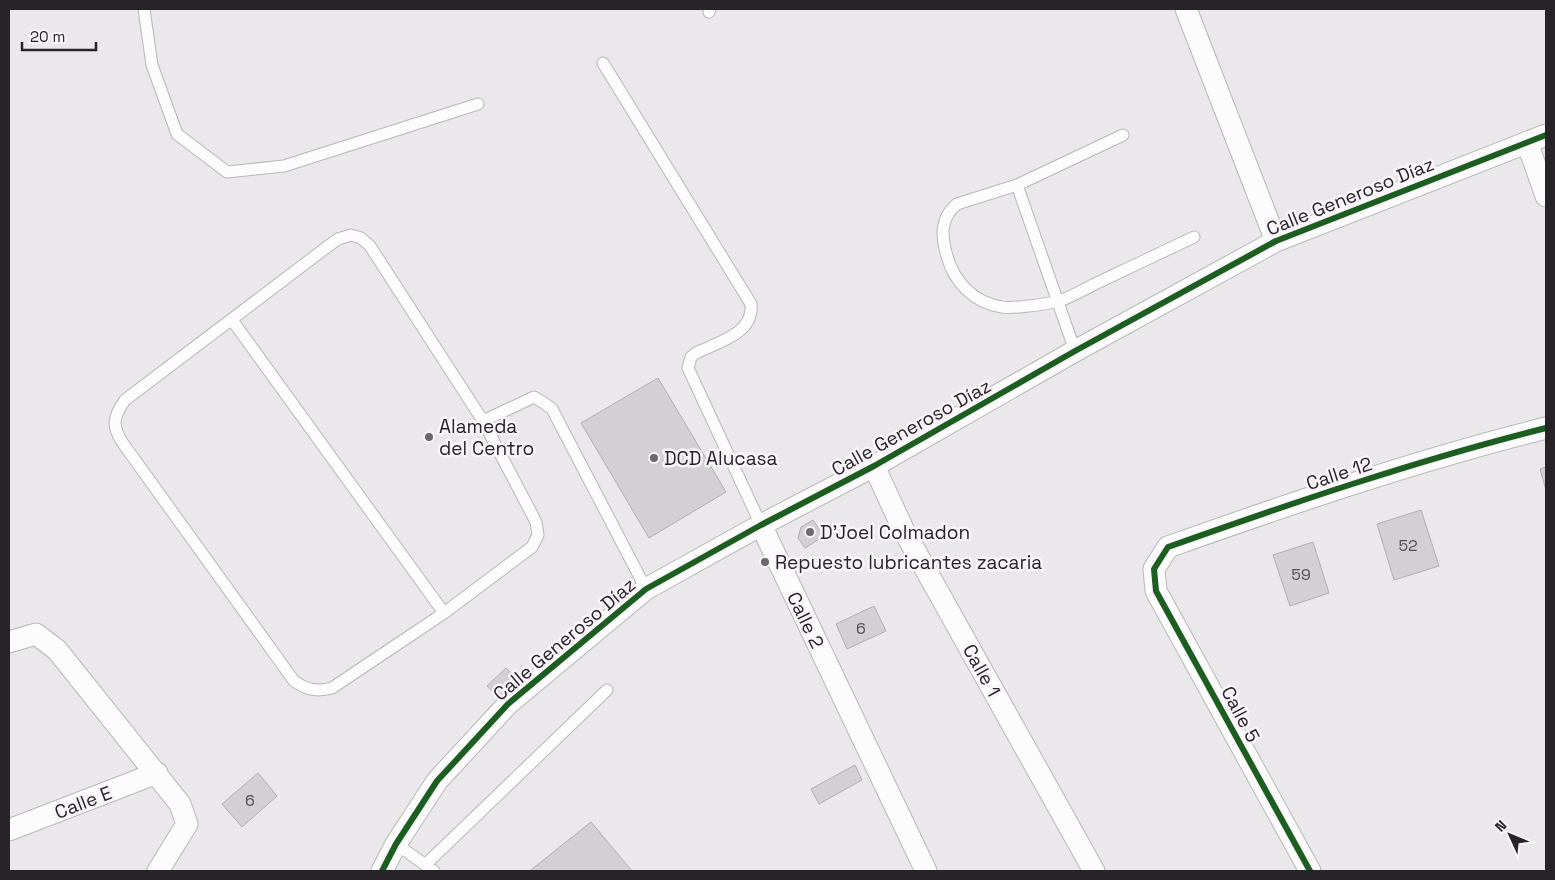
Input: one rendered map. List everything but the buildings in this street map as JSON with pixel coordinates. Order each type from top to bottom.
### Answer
[{"type":"street","points":[[1186,9],[1276,241]]},
{"type":"street","points":[[1537,138],[1546,196]]},
{"type":"street","name":"Calle Generoso Díaz","points":[[382,871],[396,844],[437,781],[508,704],[646,589],[761,525],[874,466],[1075,351],[1276,241],[1537,138]]},
{"type":"street","name":"Calle 12","points":[[1154,569],[1168,547],[1480,444],[1546,428]]},
{"type":"street","name":"Calle 1","points":[[874,466],[903,529],[1094,871]]},
{"type":"street","name":"Calle 2","points":[[761,525],[926,871]]},
{"type":"street","name":"Calle 5","points":[[1154,569],[1156,591],[1310,871]]},
{"type":"street","points":[[9,642],[36,634],[57,650],[180,804],[188,824],[158,871]]},
{"type":"street","name":"Calle E","points":[[9,830],[157,773]]},
{"type":"lane","points":[[144,9],[152,65],[177,134],[227,172],[284,166],[478,104]]},
{"type":"lane","name":"Calle 2","points":[[603,63],[751,304],[752,313],[748,323],[740,332],[696,353],[691,357],[688,368],[761,525]]},
{"type":"lane","points":[[1123,135],[1017,185],[957,204],[950,209],[943,224],[944,244],[950,270],[960,284],[972,295],[988,304],[1003,308],[1057,302],[1194,237]]},
{"type":"lane","points":[[1017,185],[1075,351]]},
{"type":"lane","points":[[351,235],[361,238],[370,246],[483,421],[536,522],[538,535],[532,547],[444,613],[332,688],[314,691],[294,681],[122,442],[114,423],[118,410],[125,400],[232,320],[338,240],[351,235]]},
{"type":"lane","points":[[232,320],[444,613]]},
{"type":"lane","points":[[483,421],[534,397],[552,409],[646,589]]},
{"type":"lane","points":[[396,844],[430,868],[607,690]]},
{"type":"cycle path","points":[[382,871],[396,844],[437,781],[508,704],[646,589],[761,525],[874,466],[1075,351],[1276,241],[1546,135]]},
{"type":"cycle path","points":[[1310,871],[1156,591],[1154,569],[1168,547],[1355,483],[1498,440],[1546,428]]},
{"type":"place","name":"Alameda del Centro","points":[[429,437]]},
{"type":"place","name":"DCD Alucasa","points":[[654,458]]},
{"type":"place","name":"D'Joel Colmadon","points":[[810,532]]},
{"type":"place","name":"Repuesto lubricantes zacaria","points":[[765,562]]}]
